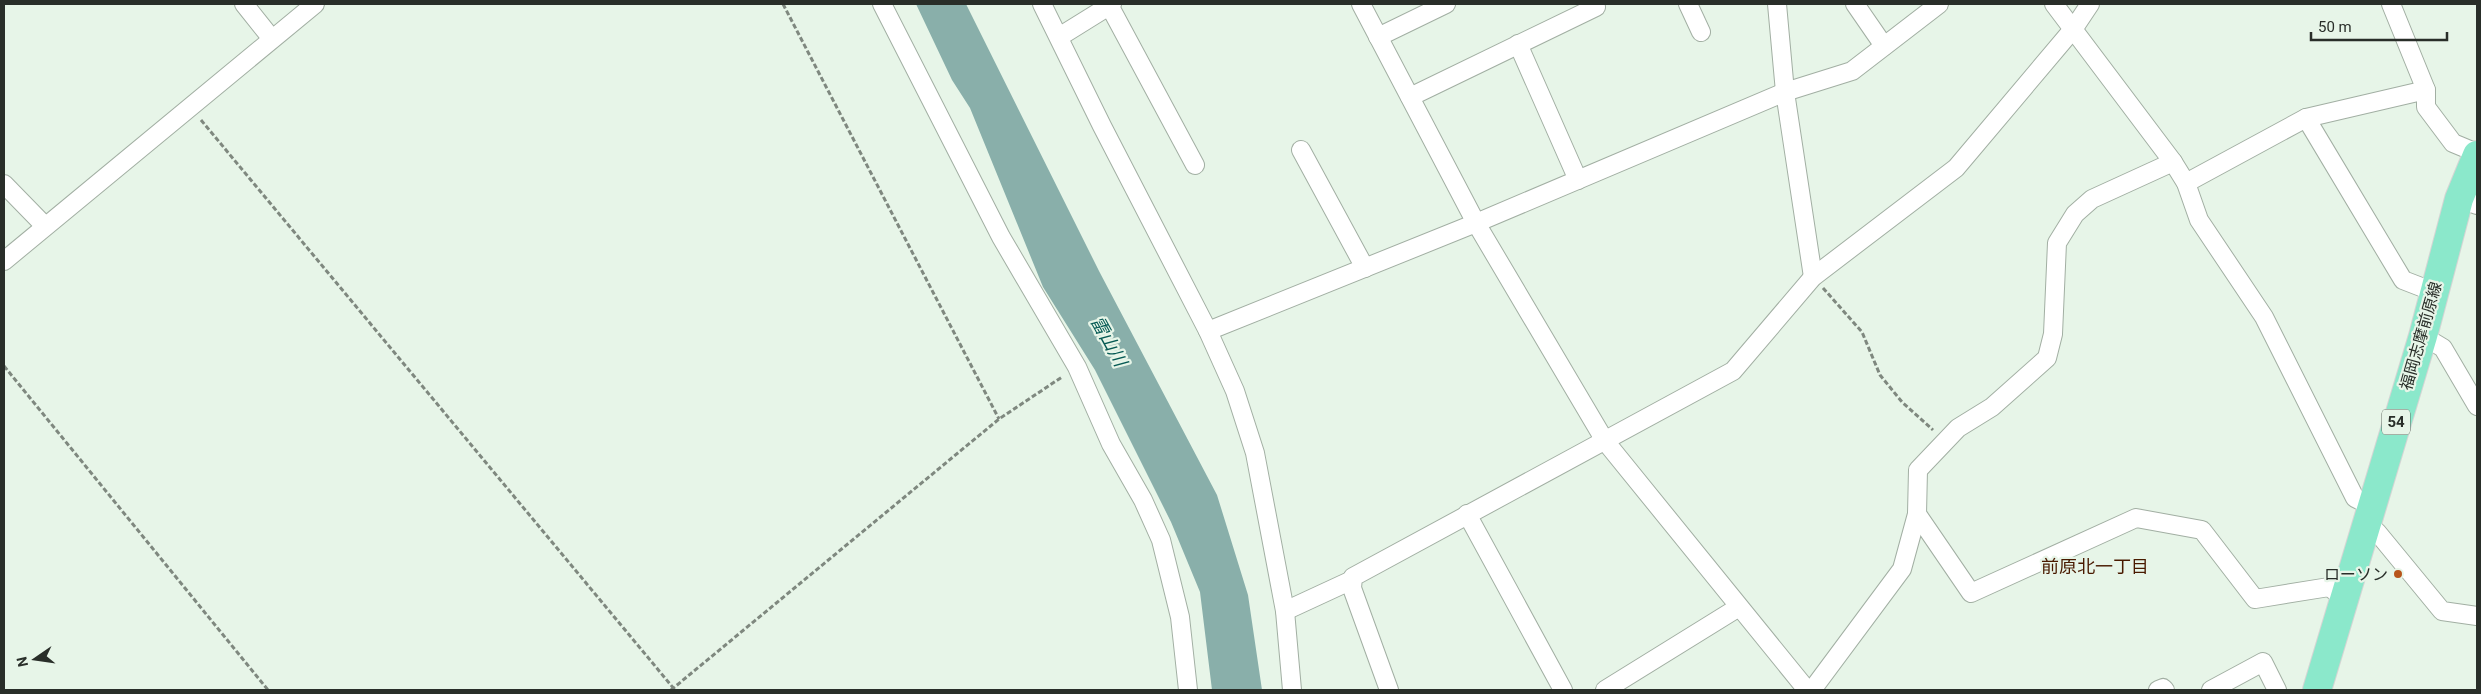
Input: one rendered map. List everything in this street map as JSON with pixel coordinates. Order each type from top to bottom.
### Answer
[{"type":"main road","name":"福岡志摩前原線","points":[[2317,690],[2423,336],[2434,292],[2468,202],[2477,154]]},
{"type":"street","points":[[244,4],[272,39]]},
{"type":"street","points":[[4,261],[44,225],[315,4]]},
{"type":"street","points":[[882,4],[1001,237],[1077,367],[1112,444],[1143,500],[1161,540],[1180,617],[1188,690]]},
{"type":"street","points":[[1042,4],[1102,126],[1208,331],[1235,391],[1255,453],[1285,611],[1292,690]]},
{"type":"street","points":[[1361,4],[1476,223],[1604,441],[1807,690]]},
{"type":"street","points":[[1378,37],[1446,4]]},
{"type":"street","points":[[1688,4],[1701,32]]},
{"type":"street","points":[[1777,4],[1784,92],[1813,277]]},
{"type":"street","points":[[1855,4],[1884,46]]},
{"type":"street","points":[[1208,331],[1476,223],[1784,92],[1852,71],[1939,4]]},
{"type":"street","points":[[2054,4],[2074,28],[2186,182],[2199,220],[2264,317],[2354,498],[2377,532],[2442,611],[2477,616]]},
{"type":"street","points":[[1285,611],[1352,580],[1362,570],[1734,371],[1813,277],[1956,168],[2074,28],[2090,4]]},
{"type":"street","points":[[2391,4],[2426,90],[2426,107],[2453,143],[2477,154]]},
{"type":"street","points":[[1059,37],[1111,5],[1195,165]]},
{"type":"street","points":[[1410,97],[1596,7]]},
{"type":"street","points":[[1518,44],[1578,180]]},
{"type":"street","points":[[2186,182],[2306,118],[2426,90]]},
{"type":"street","points":[[2306,118],[2403,280],[2434,292]]},
{"type":"street","points":[[1302,150],[1366,268]]},
{"type":"street","points":[[1812,690],[1902,570],[1917,514],[1918,470],[1958,428],[1992,407],[2047,358],[2054,334],[2057,243],[2075,214],[2092,199],[2173,162]]},
{"type":"street","points":[[4,184],[44,225]]},
{"type":"street","points":[[2423,336],[2443,348],[2477,406]]},
{"type":"street","points":[[1467,514],[1562,690]]},
{"type":"street","points":[[1917,514],[1971,593],[2136,518],[2202,530],[2255,599],[2329,586],[2344,598]]},
{"type":"street","points":[[1352,580],[1352,588],[1389,690]]},
{"type":"street","points":[[1605,690],[1739,607]]},
{"type":"street","points":[[2212,690],[2262,662],[2277,690]]},
{"type":"street","points":[[2158,690],[2163,688],[2165,690]]},
{"type":"path","points":[[783,4],[999,419]]},
{"type":"path","points":[[190,106],[673,690],[999,419],[1077,367]]},
{"type":"path","points":[[1813,277],[1862,332],[1880,375],[1902,402],[1936,433]]},
{"type":"path","points":[[4,366],[268,690]]},
{"type":"water","name":"雷山川","points":[[916,4],[966,4],[1099,271],[1217,495],[1248,595],[1262,690],[1212,690],[1200,592],[1171,522],[1095,370],[1043,287],[970,108],[952,80]]},
{"type":"place","name":"ローソン","points":[[2398,574]]},
{"type":"district","name":"前原北一丁目","points":[[2095,566]]}]
